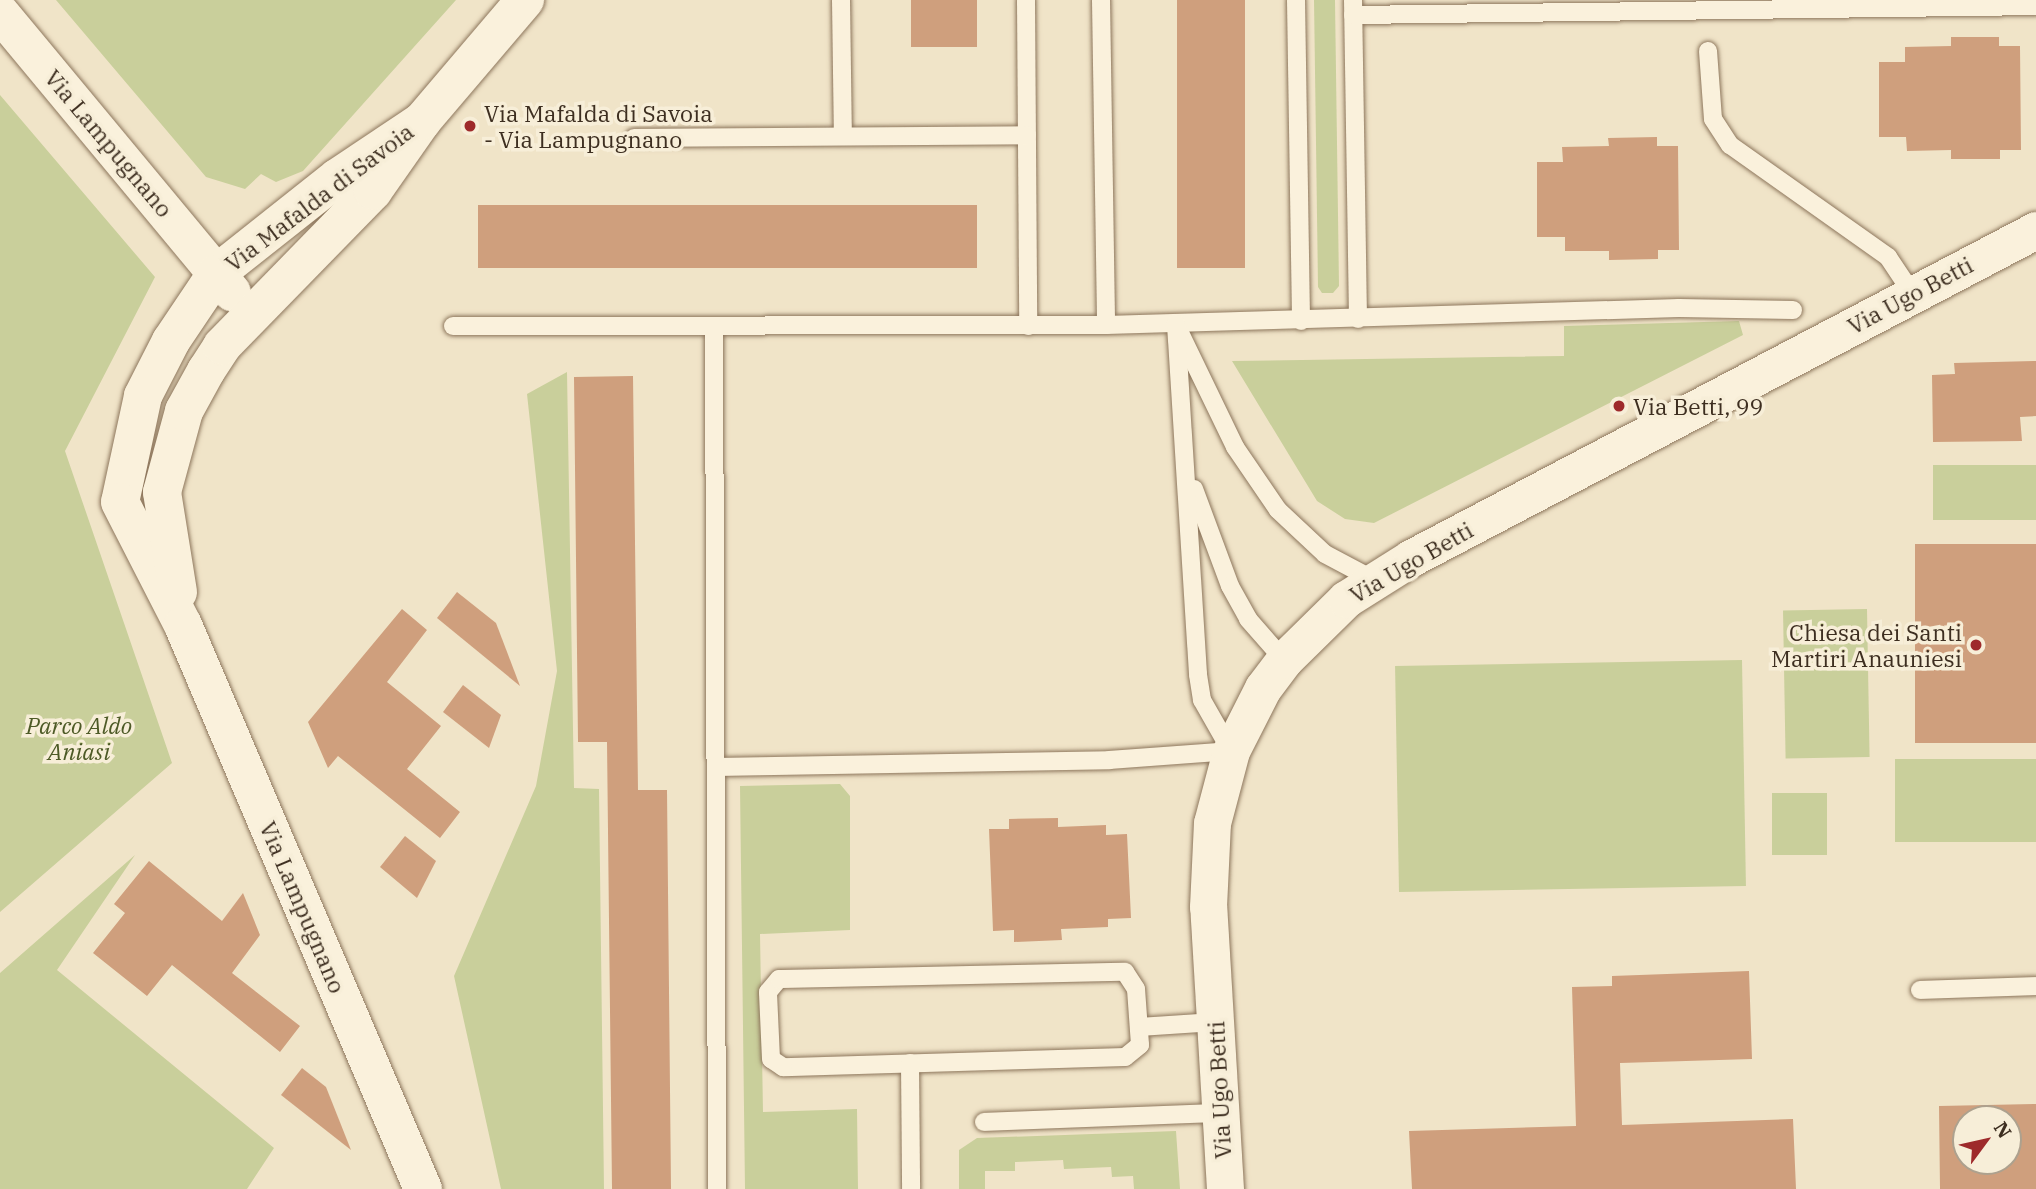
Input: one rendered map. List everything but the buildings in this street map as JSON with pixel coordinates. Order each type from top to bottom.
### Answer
[{"type":"street","name":"Via Mafalda di Savoia","points":[[251,315],[373,191],[422,121],[525,0]]},
{"type":"street","name":"Via Lampugnano","points":[[0,13],[251,315],[206,371],[184,411],[171,450],[162,492],[183,625]]},
{"type":"street","name":"Via Mafalda di Savoia","points":[[216,274],[337,178],[422,121]]},
{"type":"street","name":"Via Ugo Betti","points":[[1225,1189],[1208,861],[1212,823],[1231,751],[1264,688],[1284,660],[1315,625],[1374,579],[2036,230]]},
{"type":"street","name":"Via Lampugnano","points":[[216,274],[172,341],[143,396],[120,502],[183,625],[423,1189]]},
{"type":"lane","points":[[841,0],[843,136]]},
{"type":"lane","points":[[1026,0],[1028,326]]},
{"type":"lane","points":[[1101,0],[1105,325]]},
{"type":"lane","points":[[1296,0],[1301,321]]},
{"type":"lane","points":[[1358,319],[1353,8],[2036,6]]},
{"type":"lane","points":[[1708,51],[1713,119],[1730,145],[1888,257],[1912,293]]},
{"type":"lane","points":[[634,138],[1027,135]]},
{"type":"lane","points":[[453,326],[1028,326],[1301,321],[1679,308],[1793,310]]},
{"type":"lane","points":[[1176,324],[1235,447],[1278,510],[1325,554],[1374,579]]},
{"type":"lane","points":[[716,767],[1108,760],[1231,751],[1202,699],[1200,687],[1176,324]]},
{"type":"lane","points":[[714,327],[717,1189]]},
{"type":"lane","points":[[1186,462],[1230,586],[1248,619],[1284,660]]},
{"type":"lane","points":[[1116,971],[1134,981],[1139,1027],[1138,1051],[1125,1057],[776,1065],[770,1049],[771,983],[783,978],[1116,971]]},
{"type":"lane","points":[[1920,990],[2036,986]]},
{"type":"lane","points":[[1139,1027],[1215,1022]]},
{"type":"lane","points":[[910,1063],[911,1189]]},
{"type":"lane","points":[[984,1122],[1220,1113]]},
{"type":"green space","points":[[56,0],[456,0],[303,171],[276,182],[261,174],[245,189],[206,177]]},
{"type":"green space","points":[[1314,0],[1335,0],[1339,286],[1333,293],[1322,293],[1318,287]]},
{"type":"green space","name":"Parco Aldo Aniasi","points":[[0,95],[155,277],[65,451],[172,763],[0,912]]},
{"type":"green space","points":[[1739,321],[1743,335],[1374,523],[1345,519],[1317,501],[1232,361],[1564,356],[1564,326]]},
{"type":"green space","points":[[567,372],[574,788],[599,789],[604,1189],[501,1189],[454,976],[536,786],[557,671],[527,394]]},
{"type":"green space","points":[[1933,465],[2036,465],[2036,520],[1933,520]]},
{"type":"green space","points":[[1867,609],[1870,757],[1786,758],[1783,610]]},
{"type":"green space","points":[[1742,660],[1746,886],[1399,892],[1395,666]]},
{"type":"green space","points":[[1895,759],[2036,759],[2036,842],[1895,842]]},
{"type":"green space","points":[[840,784],[850,796],[850,930],[760,934],[763,1112],[857,1109],[858,1189],[745,1189],[740,786]]},
{"type":"green space","points":[[1772,793],[1827,793],[1827,855],[1772,855]]},
{"type":"green space","points":[[135,855],[57,970],[274,1148],[247,1189],[0,1189],[0,973]]},
{"type":"green space","points":[[1176,1131],[1180,1189],[1134,1189],[1133,1176],[1112,1177],[1111,1167],[1064,1169],[1063,1160],[1015,1162],[1015,1171],[985,1171],[985,1189],[959,1189],[959,1150],[977,1138]]},
{"type":"place","name":"Via Mafalda di Savoia - Via Lampugnano","points":[[470,126]]},
{"type":"place","name":"Via Betti, 99","points":[[1619,406]]},
{"type":"place","name":"Chiesa dei Santi Martiri Anauniesi","points":[[1976,645]]}]
